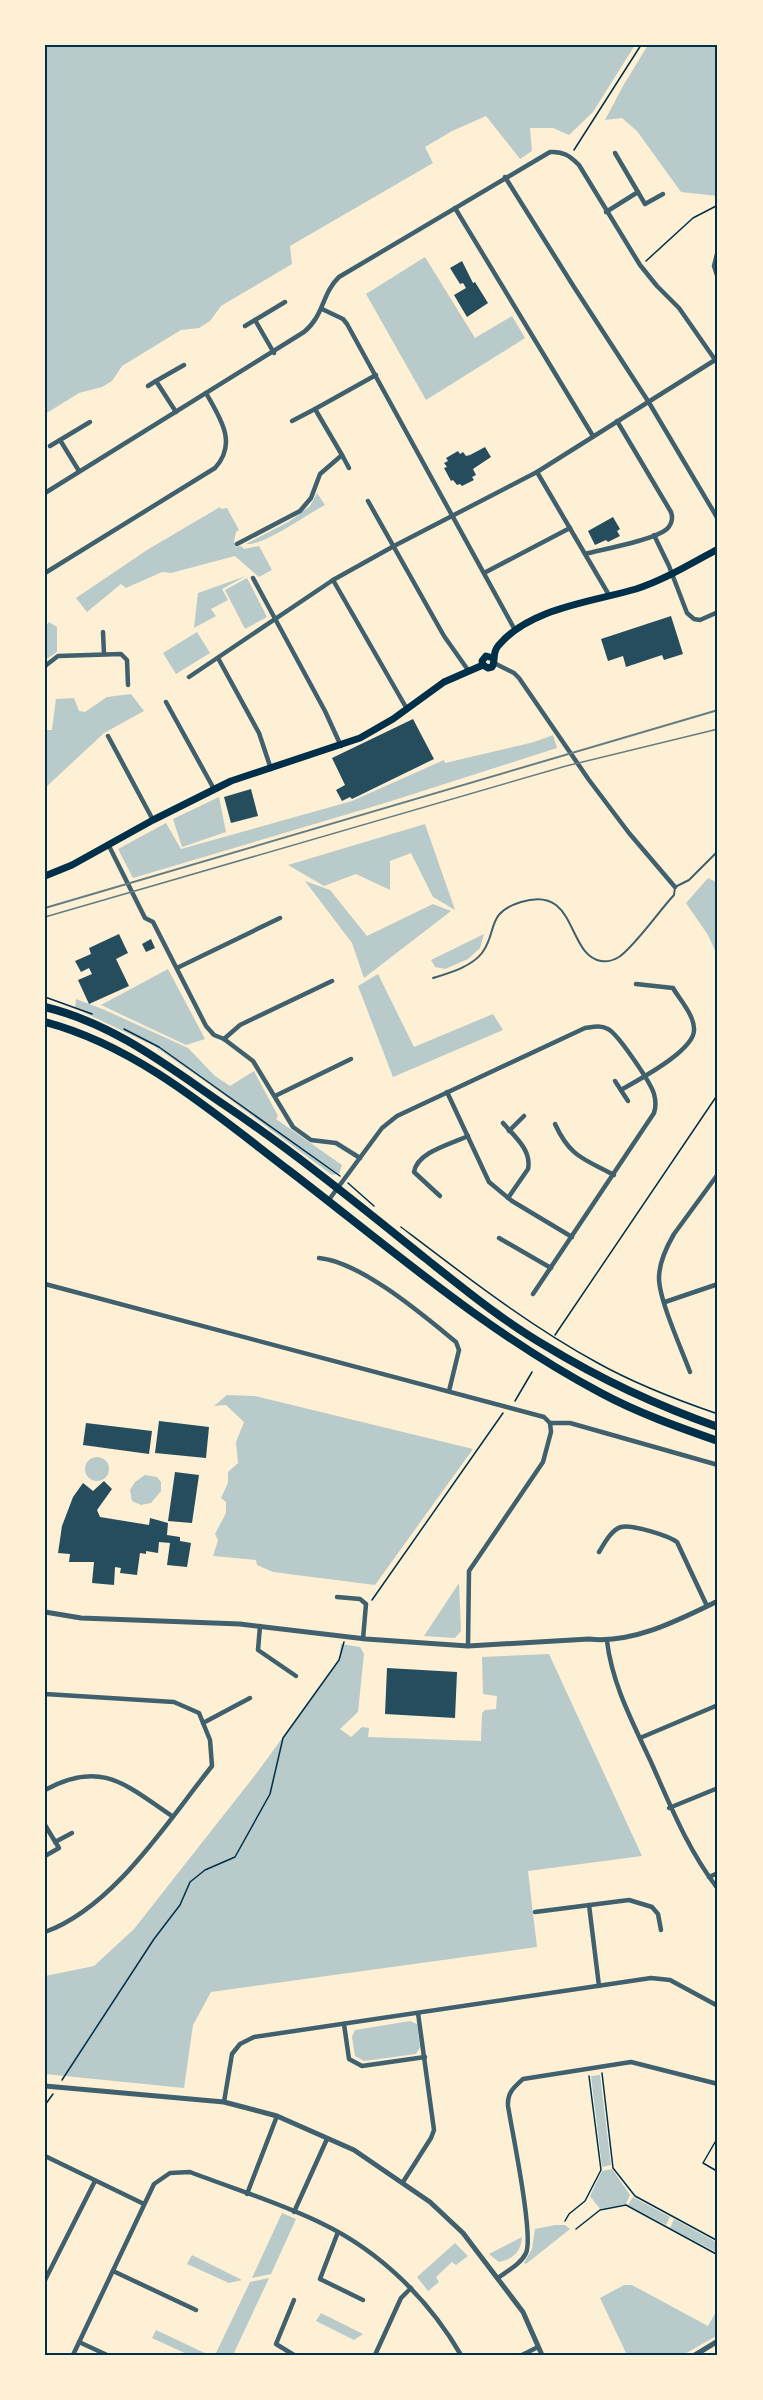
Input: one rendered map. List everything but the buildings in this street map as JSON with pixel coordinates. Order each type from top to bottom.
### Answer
[{"type":"highway","points":[[45,1007],[92,1023],[132,1041],[253,1124],[481,1302],[544,1346],[604,1379],[665,1407],[718,1427]]},
{"type":"highway","points":[[45,1022],[105,1044],[135,1059],[188,1095],[478,1315],[538,1357],[602,1394],[668,1423],[718,1441]]},
{"type":"main road","points":[[45,876],[72,865],[153,820],[231,781],[360,738],[407,709],[444,682],[483,665],[482,661],[486,656],[494,661],[497,646],[515,630],[554,611],[652,583],[718,549]]},
{"type":"street","points":[[45,493],[274,353],[313,326],[328,290],[339,277],[550,152],[570,156],[579,165],[640,265],[679,308],[717,362],[648,401],[537,472],[333,580],[189,677]]},
{"type":"street","points":[[615,153],[645,204],[663,194]]},
{"type":"street","points":[[505,177],[648,401],[718,519]]},
{"type":"street","points":[[606,212],[638,192]]},
{"type":"street","points":[[455,208],[593,435]]},
{"type":"street","points":[[718,250],[714,266],[718,278]]},
{"type":"street","points":[[245,326],[285,302]]},
{"type":"street","points":[[322,309],[343,319],[347,324],[515,630]]},
{"type":"street","points":[[255,320],[274,353]]},
{"type":"street","points":[[148,386],[184,365]]},
{"type":"street","points":[[292,421],[376,375]]},
{"type":"street","points":[[156,381],[176,412]]},
{"type":"street","points":[[45,573],[215,468],[224,455],[226,436],[224,426],[206,393]]},
{"type":"street","points":[[315,409],[349,468]]},
{"type":"street","points":[[585,554],[654,535],[668,528],[672,515],[617,421]]},
{"type":"street","points":[[51,446],[90,422]]},
{"type":"street","points":[[60,440],[79,471]]},
{"type":"street","points":[[239,534],[239,543],[306,505],[320,474],[342,455]]},
{"type":"street","points":[[537,472],[609,595]]},
{"type":"street","points":[[368,501],[444,636],[468,670]]},
{"type":"street","points":[[484,573],[570,528]]},
{"type":"street","points":[[654,535],[689,616],[700,620],[718,612]]},
{"type":"street","points":[[253,579],[341,746]]},
{"type":"street","points":[[333,580],[407,709]]},
{"type":"street","points":[[103,632],[104,654]]},
{"type":"street","points":[[45,666],[58,656],[118,654],[125,657],[128,685]]},
{"type":"street","points":[[218,658],[260,733],[272,769]]},
{"type":"street","points":[[494,661],[519,678],[589,780],[675,887]]},
{"type":"street","points":[[166,702],[214,789]]},
{"type":"street","points":[[108,736],[153,820]]},
{"type":"street","points":[[108,844],[145,918],[153,922],[206,1026],[214,1035],[224,1039],[253,1061],[293,1127],[311,1140],[336,1143],[360,1158]]},
{"type":"street","points":[[177,968],[280,918]]},
{"type":"street","points":[[224,1039],[240,1025],[332,981]]},
{"type":"street","points":[[621,1090],[644,1077],[693,1040],[692,1020],[673,988],[636,984]]},
{"type":"street","points":[[328,1201],[389,1121],[585,1028],[602,1027],[616,1034],[644,1077],[655,1097],[654,1113],[533,1294]]},
{"type":"street","points":[[275,1096],[351,1059]]},
{"type":"street","points":[[615,1081],[628,1101]]},
{"type":"street","points":[[447,1092],[489,1182],[508,1198],[572,1237]]},
{"type":"street","points":[[509,1131],[524,1116]]},
{"type":"street","points":[[502,1123],[527,1152],[530,1163],[508,1198]]},
{"type":"street","points":[[555,1124],[561,1137],[574,1154],[614,1175]]},
{"type":"street","points":[[441,1196],[414,1172],[415,1165],[423,1157],[468,1136]]},
{"type":"street","points":[[690,1372],[659,1279],[668,1244],[718,1174]]},
{"type":"street","points":[[500,1238],[551,1268]]},
{"type":"street","points":[[319,1258],[335,1259],[402,1298],[456,1342],[459,1350],[450,1391]]},
{"type":"street","points":[[45,1284],[544,1417],[550,1423],[551,1432],[543,1462],[469,1571],[468,1646]]},
{"type":"street","points":[[665,1302],[718,1284]]},
{"type":"street","points":[[550,1423],[570,1423],[718,1464]]},
{"type":"street","points":[[599,1552],[620,1527],[629,1527],[671,1538],[677,1542],[707,1606]]},
{"type":"street","points":[[337,1597],[360,1599],[366,1604],[363,1639]]},
{"type":"street","points":[[45,1612],[81,1618],[260,1626],[363,1639],[468,1646],[589,1639],[607,1641],[660,1627],[718,1601]]},
{"type":"street","points":[[260,1626],[258,1650],[296,1676]]},
{"type":"street","points":[[607,1641],[614,1680],[669,1808],[690,1849],[718,1889]]},
{"type":"street","points":[[45,1694],[174,1702],[199,1713],[210,1740],[212,1766],[130,1869],[98,1900],[64,1925],[45,1932]]},
{"type":"street","points":[[203,1723],[250,1698]]},
{"type":"street","points":[[640,1738],[718,1706]]},
{"type":"street","points":[[45,1790],[63,1780],[102,1775],[122,1782],[172,1816]]},
{"type":"street","points":[[669,1808],[718,1788]]},
{"type":"street","points":[[45,1825],[59,1848],[45,1856]]},
{"type":"street","points":[[55,1842],[72,1833]]},
{"type":"street","points":[[709,1877],[718,1873]]},
{"type":"street","points":[[535,1912],[628,1900],[652,1907],[658,1914],[661,1930]]},
{"type":"street","points":[[589,1905],[599,1986]]},
{"type":"street","points":[[224,2102],[232,2054],[240,2044],[254,2037],[660,1978],[670,1980],[718,2006]]},
{"type":"street","points":[[403,2182],[432,2138],[434,2130],[418,2013]]},
{"type":"street","points":[[344,2024],[349,2059],[362,2066],[425,2057]]},
{"type":"street","points":[[498,2278],[519,2262],[528,2246],[527,2225],[508,2106],[509,2094],[514,2086],[524,2079],[631,2062],[718,2084]]},
{"type":"street","points":[[45,2086],[224,2102],[277,2116],[354,2150],[430,2202],[463,2233],[523,2312],[542,2355]]},
{"type":"street","points":[[247,2194],[277,2116]]},
{"type":"street","points":[[294,2212],[327,2139]]},
{"type":"street","points":[[45,2156],[144,2204]]},
{"type":"street","points":[[73,2355],[154,2184],[170,2173],[190,2172],[294,2212],[338,2232],[394,2270],[411,2288],[461,2355]]},
{"type":"street","points":[[45,2280],[95,2181]]},
{"type":"street","points":[[338,2232],[320,2278],[363,2300]]},
{"type":"street","points":[[113,2271],[196,2310]]},
{"type":"street","points":[[375,2355],[401,2298],[411,2288]]},
{"type":"street","points":[[294,2300],[276,2344],[294,2355]]},
{"type":"street","points":[[698,2354],[718,2341]]},
{"type":"street","points":[[79,2342],[107,2355]]},
{"type":"street","points":[[522,2355],[538,2347]]},
{"type":"lane","points":[[433,978],[472,962],[485,948],[492,924],[498,915],[513,905],[532,900],[552,903],[560,908],[567,915],[585,951],[592,958],[602,961],[616,958],[674,895],[675,887],[689,880],[718,851]]},
{"type":"path","points":[[570,156],[641,45]]},
{"type":"path","points":[[640,265],[693,218],[718,205]]},
{"type":"path","points":[[45,997],[93,1014]]},
{"type":"path","points":[[121,1027],[159,1047],[344,1179],[374,1206]]},
{"type":"path","points":[[555,1335],[718,1094]]},
{"type":"path","points":[[400,1226],[518,1315],[589,1358],[664,1395],[718,1414]]},
{"type":"path","points":[[366,1604],[375,1598],[507,1407],[517,1400],[532,1372]]},
{"type":"path","points":[[69,2070],[154,1939],[180,1905],[190,1882],[205,1870],[235,1857],[270,1794],[283,1738],[340,1659],[345,1636]]},
{"type":"path","points":[[601,2066],[613,2168],[635,2196],[718,2241]]},
{"type":"path","points":[[565,2221],[569,2214],[585,2201],[601,2170],[588,2069]]},
{"type":"path","points":[[718,2137],[703,2163],[715,2170],[718,2164]]},
{"type":"path","points":[[576,2229],[600,2210],[626,2205],[718,2255]]},
{"type":"shaded area","points":[[45,45],[635,45],[593,112],[569,135],[553,128],[530,128],[532,151],[520,159],[486,116],[452,131],[425,147],[433,163],[290,246],[292,264],[221,306],[210,321],[199,328],[181,330],[122,366],[112,381],[102,387],[79,393],[45,414]]},
{"type":"shaded area","points":[[648,45],[718,45],[718,196],[681,192],[637,131],[622,118],[605,120]]},
{"type":"shaded area","points":[[425,257],[475,338],[512,316],[525,338],[426,400],[366,294]]},
{"type":"shaded area","points":[[317,493],[325,505],[274,535],[246,544],[290,521],[310,506]]},
{"type":"shaded area","points":[[220,507],[221,509],[227,508],[239,530],[236,532],[234,542],[236,547],[241,546],[244,549],[259,546],[272,570],[259,577],[235,556],[171,573],[162,572],[126,588],[121,584],[87,612],[76,598],[147,550]]},
{"type":"shaded area","points":[[246,576],[222,589],[228,600],[211,609],[216,616],[194,628],[198,593]]},
{"type":"shaded area","points":[[247,578],[267,617],[245,629],[225,590]]},
{"type":"shaded area","points":[[49,622],[57,627],[57,652],[45,660],[45,627]]},
{"type":"shaded area","points":[[197,632],[210,653],[176,674],[163,653]]},
{"type":"shaded area","points":[[131,694],[144,711],[104,733],[45,788],[45,730],[52,730],[56,699],[74,698],[79,711],[85,712],[107,697]]},
{"type":"shaded area","points":[[553,735],[557,748],[385,803],[133,878],[118,849],[166,823],[181,849],[352,801],[444,760],[445,763],[534,742]]},
{"type":"shaded area","points":[[219,797],[226,832],[182,847],[173,819]]},
{"type":"shaded area","points":[[425,824],[455,910],[433,897],[411,853],[390,861],[390,890],[356,874],[324,886],[288,865]]},
{"type":"shaded area","points":[[708,878],[718,883],[718,957],[708,935],[686,903]]},
{"type":"shaded area","points":[[305,881],[330,890],[367,936],[433,904],[451,911],[364,978],[352,943]]},
{"type":"shaded area","points":[[484,934],[480,948],[468,959],[445,969],[435,967],[431,960]]},
{"type":"shaded area","points":[[168,969],[205,1039],[186,1045],[101,1005]]},
{"type":"shaded area","points":[[378,974],[414,1047],[493,1014],[503,1030],[393,1077],[358,986]]},
{"type":"shaded area","points":[[76,999],[188,1048],[215,1076],[230,1086],[254,1071],[278,1116],[276,1119],[342,1165],[339,1174],[332,1175],[154,1046],[75,1008]]},
{"type":"shaded area","points":[[227,1395],[255,1396],[473,1449],[375,1585],[273,1572],[257,1565],[256,1560],[213,1556],[218,1540],[215,1534],[226,1513],[226,1502],[221,1498],[228,1483],[228,1472],[238,1463],[236,1442],[244,1422],[226,1405],[214,1406]]},
{"type":"shaded area","points":[[97,1457],[106,1460],[109,1469],[106,1478],[97,1481],[88,1478],[85,1469],[88,1460]]},
{"type":"shaded area","points":[[145,1475],[157,1477],[161,1482],[161,1491],[151,1503],[141,1505],[132,1501],[130,1490],[135,1482]]},
{"type":"shaded area","points":[[459,1583],[461,1631],[455,1638],[424,1636]]},
{"type":"shaded area","points":[[341,1644],[360,1647],[364,1654],[358,1712],[340,1729],[351,1737],[362,1727],[369,1728],[368,1737],[481,1741],[482,1713],[485,1710],[496,1709],[497,1696],[483,1694],[482,1657],[549,1654],[642,1856],[528,1871],[537,1947],[211,1992],[193,2025],[184,2088],[45,2074],[45,1976],[94,1966],[134,1929],[256,1774],[339,1660]]},
{"type":"shaded area","points":[[410,2021],[417,2024],[420,2047],[416,2054],[364,2061],[355,2056],[352,2037],[355,2030]]},
{"type":"shaded area","points":[[600,2075],[611,2165],[602,2167],[591,2076]]},
{"type":"shaded area","points":[[612,2169],[630,2195],[626,2204],[600,2209],[590,2196],[602,2171]]},
{"type":"shaded area","points":[[633,2197],[670,2217],[666,2225],[628,2205]]},
{"type":"shaded area","points":[[282,2213],[296,2219],[271,2274],[252,2278]]},
{"type":"shaded area","points":[[674,2219],[718,2243],[718,2253],[670,2228]]},
{"type":"shaded area","points":[[565,2225],[570,2229],[526,2264],[524,2263],[532,2249],[535,2229]]},
{"type":"shaded area","points":[[522,2237],[518,2251],[508,2259],[499,2262],[489,2254]]},
{"type":"shaded area","points":[[455,2243],[468,2256],[456,2265],[452,2262],[436,2277],[439,2282],[428,2291],[417,2277]]},
{"type":"shaded area","points":[[192,2255],[242,2280],[229,2283],[187,2264]]},
{"type":"shaded area","points":[[269,2278],[233,2355],[216,2353],[250,2282]]},
{"type":"shaded area","points":[[624,2285],[632,2285],[708,2326],[718,2308],[718,2335],[683,2355],[627,2355],[600,2298]]},
{"type":"shaded area","points":[[321,2313],[363,2334],[354,2340],[316,2321]]},
{"type":"shaded area","points":[[156,2330],[209,2355],[189,2355],[152,2338]]},
{"type":"tram line","points":[[45,917],[566,766],[718,729]]},
{"type":"railway","points":[[45,908],[718,710]]}]
